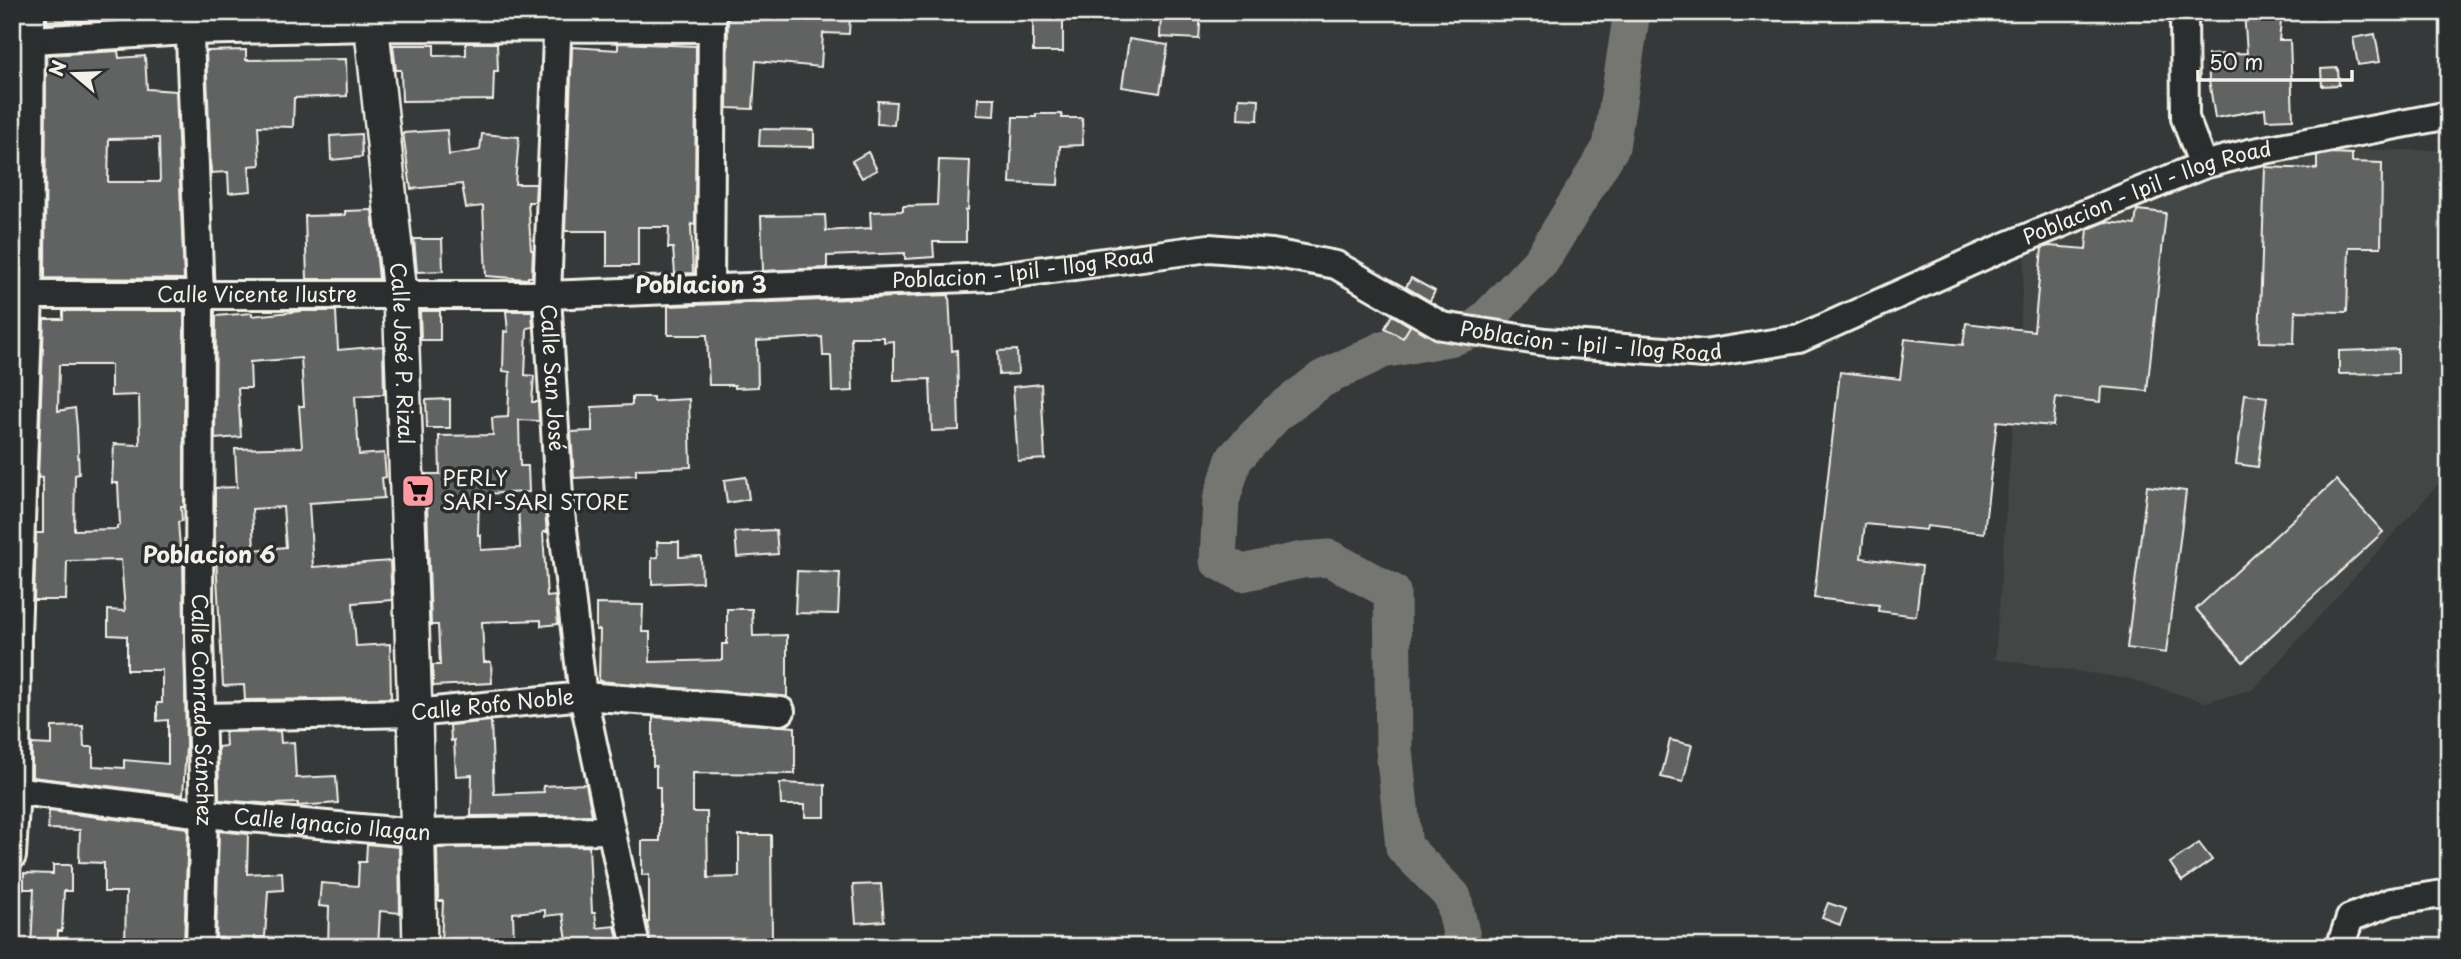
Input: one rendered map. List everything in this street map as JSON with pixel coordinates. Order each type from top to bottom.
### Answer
[{"type":"main road","name":"Calle José P. Rizal","points":[[371,20],[400,293],[415,713],[420,947]]},
{"type":"street","points":[[12,856],[21,295],[31,12]]},
{"type":"street","points":[[2185,12],[2185,118],[2203,165]]},
{"type":"street","points":[[32,40],[189,22],[711,20],[710,288]]},
{"type":"street","name":"Calle San José","points":[[557,21],[547,295],[559,496],[583,696],[636,947]]},
{"type":"street","name":"Calle Conrado Sánchez","points":[[189,22],[200,296],[199,638],[204,814],[200,947]]},
{"type":"street","name":"Poblacion - Ipil - Ilog Road","points":[[710,288],[992,276],[1209,248],[1272,253],[1336,265],[1442,326],[1545,342],[1704,354],[1799,339],[2004,247],[2203,165],[2249,153],[2449,115]]},
{"type":"street","name":"Calle Vicente Ilustre","points":[[21,295],[547,295],[710,288]]},
{"type":"street","name":"Calle Rofo Noble","points":[[202,716],[415,713],[583,696],[781,711]]},
{"type":"street","name":"Calle Ignacio Ilagan","points":[[14,790],[204,814],[417,833],[610,830]]},
{"type":"street","points":[[2340,947],[2350,918],[2390,902],[2449,893]]},
{"type":"shaded area","points":[[2298,150],[2443,150],[2449,166],[2449,472],[2254,689],[2205,702],[2130,679],[1995,659],[2026,243]]},
{"type":"building","points":[[12,12],[15,12],[14,203],[12,203]]},
{"type":"building","points":[[47,12],[91,12],[91,21],[47,23]]},
{"type":"building","points":[[728,12],[768,12],[768,16],[810,14],[850,17],[849,34],[823,33],[821,67],[756,61],[753,109],[727,108]]},
{"type":"building","points":[[1033,12],[1063,12],[1063,52],[1033,52]]},
{"type":"building","points":[[1161,12],[1201,12],[1199,39],[1160,37]]},
{"type":"building","points":[[2244,12],[2282,12],[2279,40],[2290,40],[2293,119],[2266,120],[2265,109],[2215,118],[2208,55],[2247,53]]},
{"type":"building","points":[[2375,34],[2380,62],[2358,65],[2353,38]]},
{"type":"building","points":[[1129,39],[1168,45],[1160,93],[1122,87]]},
{"type":"building","points":[[466,43],[497,43],[498,71],[494,71],[493,100],[402,101],[401,70],[396,70],[393,45],[434,45],[434,56],[466,55]]},
{"type":"building","points":[[618,43],[696,46],[695,225],[691,224],[693,273],[675,274],[673,248],[668,248],[669,227],[638,227],[638,266],[607,266],[607,231],[565,231],[572,47],[618,50]]},
{"type":"building","points":[[246,50],[246,60],[346,59],[347,96],[294,98],[293,127],[258,126],[260,165],[249,166],[251,191],[229,193],[228,172],[211,173],[206,51]]},
{"type":"building","points":[[118,51],[119,58],[145,56],[147,89],[176,91],[184,279],[45,278],[46,55]],"holes":[[[159,138],[160,182],[108,182],[109,139]]]},
{"type":"building","points":[[2338,68],[2339,85],[2322,86],[2321,69]]},
{"type":"building","points":[[978,98],[995,98],[994,116],[977,115]]},
{"type":"building","points":[[1239,98],[1259,99],[1258,120],[1238,119]]},
{"type":"building","points":[[878,101],[896,102],[894,125],[877,124]]},
{"type":"building","points":[[1036,114],[1062,114],[1062,118],[1082,118],[1083,145],[1060,146],[1058,185],[1010,183],[1013,117],[1036,117]]},
{"type":"building","points":[[760,129],[814,130],[814,147],[759,146]]},
{"type":"building","points":[[447,130],[449,155],[480,150],[482,134],[519,137],[515,184],[536,184],[535,202],[528,202],[533,250],[532,277],[486,276],[483,206],[466,208],[462,184],[411,189],[403,133]]},
{"type":"building","points":[[361,134],[362,157],[331,160],[330,136]]},
{"type":"building","points":[[868,152],[877,170],[862,178],[852,161]]},
{"type":"building","points":[[2352,154],[2352,162],[2382,163],[2381,247],[2349,247],[2347,312],[2295,311],[2294,343],[2259,342],[2265,167],[2317,169],[2317,156]]},
{"type":"building","points":[[939,160],[970,161],[966,242],[933,242],[934,257],[905,259],[905,253],[827,256],[827,268],[763,271],[761,216],[825,215],[826,231],[871,228],[870,212],[903,211],[903,206],[937,205]]},
{"type":"building","points":[[372,210],[379,279],[307,279],[305,216],[345,215],[345,211]]},
{"type":"building","points":[[2137,210],[2166,213],[2147,391],[2101,387],[2100,402],[2056,397],[2053,426],[1997,421],[1984,533],[1927,526],[1926,530],[1865,524],[1861,558],[1922,566],[1916,616],[1878,611],[1879,605],[1814,598],[1840,372],[1900,379],[1905,339],[1963,345],[1966,323],[2034,331],[2042,248],[2049,246],[2086,249],[2088,229],[2106,222],[2135,225]]},
{"type":"building","points":[[414,239],[442,239],[443,271],[417,272]]},
{"type":"building","points":[[1411,278],[1435,291],[1430,301],[1406,287]]},
{"type":"building","points":[[949,295],[952,351],[957,350],[959,430],[932,431],[930,379],[894,380],[894,341],[884,342],[884,337],[851,337],[853,391],[832,392],[831,356],[823,356],[822,337],[757,341],[758,387],[735,388],[735,385],[709,385],[707,335],[668,335],[668,306]]},
{"type":"building","points":[[63,311],[184,311],[184,507],[181,507],[182,521],[178,522],[183,559],[186,747],[183,795],[32,777],[32,744],[52,745],[52,727],[83,726],[84,747],[93,747],[93,766],[124,768],[124,760],[168,764],[168,720],[157,721],[157,703],[162,703],[162,670],[127,670],[127,636],[108,635],[108,610],[125,611],[121,560],[67,561],[66,600],[34,600],[36,533],[43,533],[43,477],[38,478],[44,319],[63,319]],"holes":[[[59,365],[111,365],[111,396],[139,395],[140,445],[114,444],[112,483],[118,483],[120,525],[117,529],[74,530],[75,475],[79,474],[77,427],[75,408],[58,411]]]},
{"type":"building","points":[[336,311],[338,350],[383,346],[384,394],[355,396],[359,455],[384,453],[384,498],[309,503],[313,567],[390,561],[392,600],[353,603],[356,646],[390,644],[391,698],[245,700],[244,685],[223,686],[215,488],[237,487],[235,449],[302,447],[299,406],[304,406],[301,358],[250,362],[251,388],[238,388],[241,437],[215,439],[216,316],[252,313],[252,316]],"holes":[[[283,507],[286,547],[254,550],[252,509]]]},
{"type":"building","points":[[420,311],[440,311],[440,340],[421,340]]},
{"type":"building","points":[[506,311],[532,311],[533,327],[527,328],[525,375],[534,376],[532,402],[538,402],[539,421],[519,420],[520,466],[528,466],[529,492],[479,494],[478,535],[481,535],[481,550],[520,548],[518,503],[544,502],[547,597],[555,596],[558,624],[541,626],[541,620],[482,622],[484,662],[491,662],[492,683],[433,686],[433,665],[440,665],[438,625],[431,625],[426,474],[440,474],[439,436],[493,435],[492,418],[508,417],[510,372],[503,371],[504,331],[508,332]]},
{"type":"building","points":[[1392,315],[1410,326],[1403,338],[1385,328]]},
{"type":"building","points":[[2398,349],[2398,373],[2339,374],[2339,351]]},
{"type":"building","points":[[1017,350],[1018,374],[999,375],[998,351]]},
{"type":"building","points":[[1041,384],[1045,459],[1018,461],[1013,387]]},
{"type":"building","points":[[2245,394],[2267,397],[2258,467],[2236,464]]},
{"type":"building","points":[[632,397],[653,397],[653,401],[689,399],[691,467],[636,469],[636,475],[574,478],[571,432],[592,431],[592,407],[632,405]]},
{"type":"building","points":[[450,399],[450,428],[427,428],[426,400]]},
{"type":"building","points":[[746,477],[749,499],[727,503],[724,480]]},
{"type":"building","points":[[2336,480],[2383,532],[2243,662],[2196,609]]},
{"type":"building","points":[[2147,486],[2186,491],[2166,653],[2127,648]]},
{"type":"building","points":[[776,530],[778,554],[737,557],[735,532]]},
{"type":"building","points":[[657,542],[679,542],[679,557],[701,556],[702,582],[652,584],[652,558],[658,557]]},
{"type":"building","points":[[797,571],[840,573],[838,614],[795,613]]},
{"type":"building","points":[[596,604],[643,605],[642,632],[650,632],[650,662],[722,660],[722,644],[727,644],[727,609],[752,609],[753,636],[787,635],[787,697],[599,681],[600,630],[596,630]]},
{"type":"building","points":[[653,717],[795,727],[795,774],[693,773],[693,812],[707,812],[708,878],[739,877],[739,835],[771,835],[772,939],[712,939],[712,942],[683,944],[684,947],[651,947],[647,922],[649,875],[642,875],[642,841],[660,841],[660,787],[656,787],[656,766],[653,766]]},
{"type":"building","points":[[491,721],[494,794],[544,792],[543,786],[586,784],[592,815],[471,816],[472,775],[456,776],[454,740],[451,741],[450,725]]},
{"type":"building","points":[[280,731],[281,743],[294,742],[296,778],[336,776],[338,803],[298,806],[298,803],[219,800],[218,747],[226,746],[225,732]]},
{"type":"building","points":[[1670,740],[1692,745],[1683,782],[1661,777]]},
{"type":"building","points":[[780,783],[825,785],[825,817],[805,817],[805,805],[781,805]]},
{"type":"building","points":[[49,811],[188,828],[184,947],[125,947],[126,892],[104,892],[104,863],[79,862],[80,830],[48,829]]},
{"type":"building","points":[[219,831],[248,834],[247,874],[282,872],[283,890],[268,891],[265,937],[255,937],[254,947],[221,947],[222,938],[216,938]]},
{"type":"building","points":[[2199,843],[2212,860],[2182,881],[2170,863]]},
{"type":"building","points":[[367,844],[399,847],[400,913],[380,911],[378,947],[328,947],[329,907],[319,906],[321,883],[358,886],[359,862],[366,862]]},
{"type":"building","points":[[589,846],[592,913],[595,913],[597,928],[615,926],[620,947],[568,947],[563,914],[545,916],[545,910],[513,913],[514,943],[441,944],[443,901],[438,901],[437,848]]},
{"type":"building","points":[[53,865],[71,865],[71,891],[64,891],[62,931],[58,931],[57,947],[31,947],[34,889],[24,889],[24,873],[53,874]]},
{"type":"building","points":[[881,884],[884,921],[856,923],[853,885]]},
{"type":"building","points":[[1828,903],[1846,909],[1840,925],[1822,918]]},
{"type":"waterway","points":[[1464,947],[1453,897],[1404,847],[1394,749],[1392,592],[1329,558],[1302,560],[1242,573],[1218,561],[1221,501],[1234,459],[1276,414],[1322,379],[1382,350],[1453,337],[1478,328],[1541,261],[1611,147],[1632,12]]},
{"type":"place","name":"PERLY SARI-SARI STORE","points":[[418,491]]},
{"type":"district","name":"Poblacion 3","points":[[701,285]]},
{"type":"district","name":"Poblacion 6","points":[[209,555]]}]
